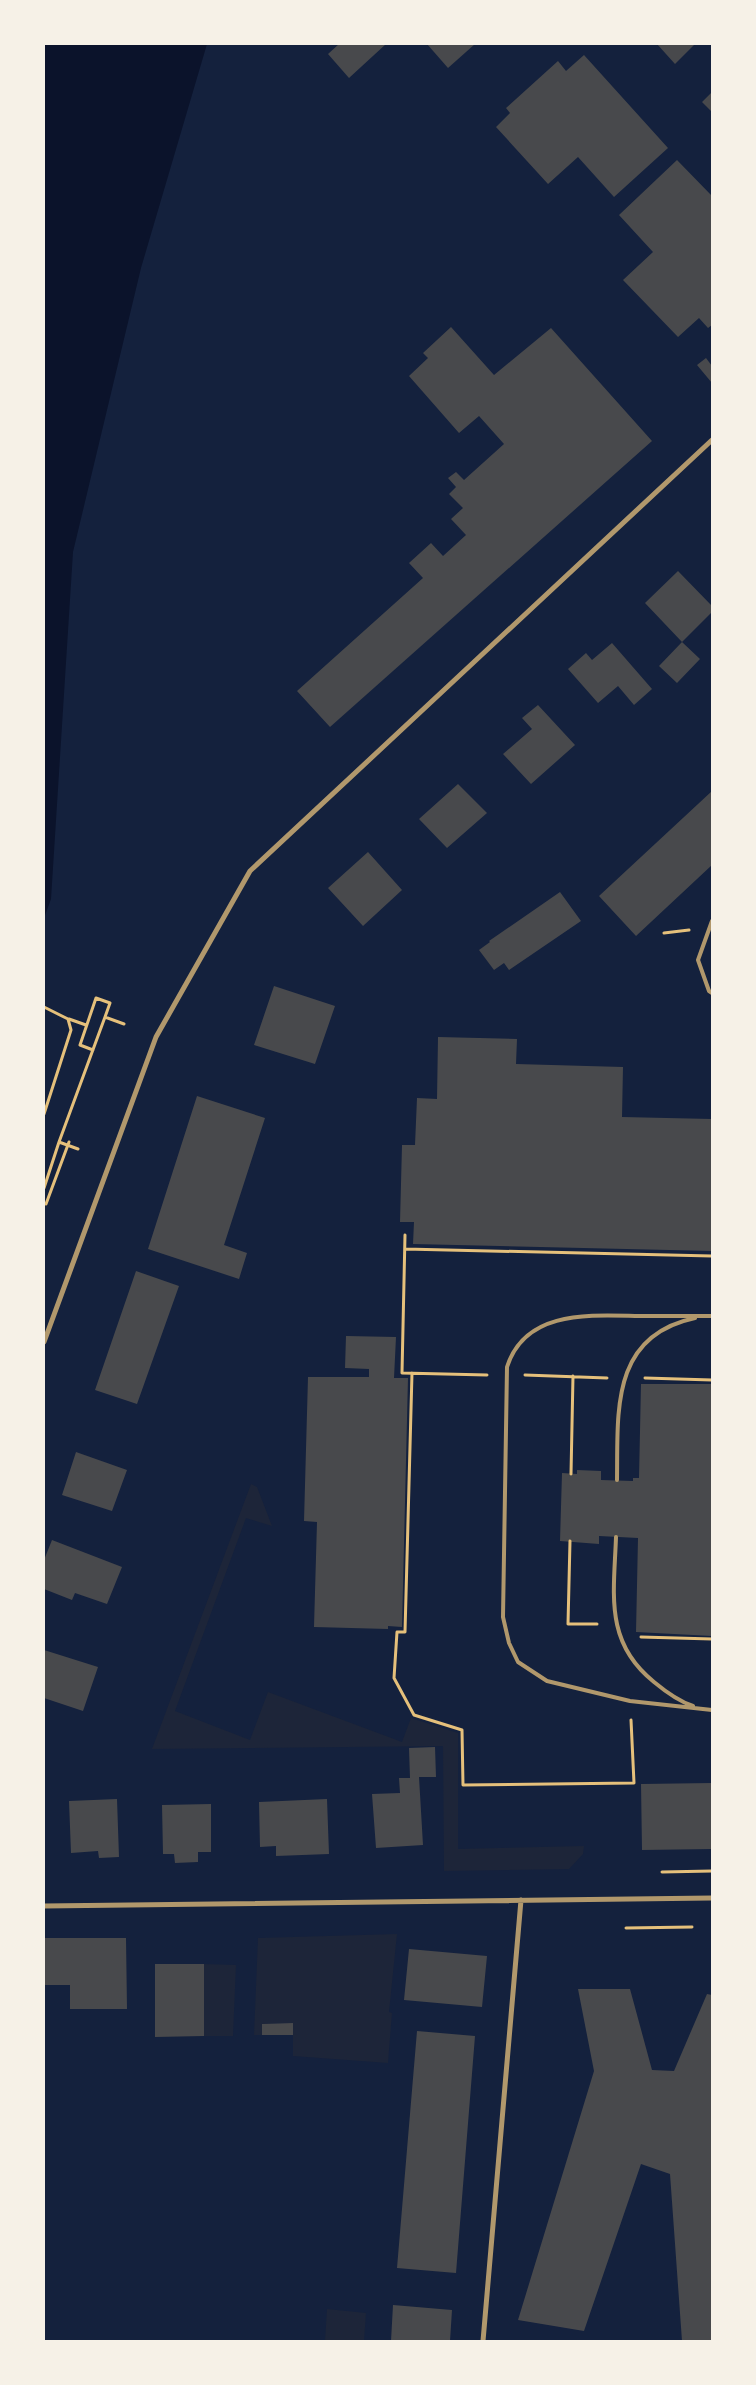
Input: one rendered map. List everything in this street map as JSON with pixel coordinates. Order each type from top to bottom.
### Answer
[{"type":"street","points":[[44,1342],[156,1037],[250,872],[712,440]]},
{"type":"street","points":[[44,1906],[712,1898]]},
{"type":"street","points":[[483,2341],[520,1900]]},
{"type":"lane","points":[[712,921],[698,960],[709,991],[712,992]]},
{"type":"lane","points":[[712,1316],[585,1315],[563,1318],[525,1336],[512,1352],[507,1367],[503,1617],[509,1644],[518,1662],[547,1681],[630,1701],[712,1710]]},
{"type":"lane","points":[[617,1480],[618,1406],[624,1378],[637,1352],[646,1342],[671,1326],[685,1320],[712,1316]]},
{"type":"lane","points":[[616,1537],[615,1623],[629,1657],[646,1676],[672,1696],[697,1708],[712,1710]]},
{"type":"path","points":[[44,1188],[110,1003],[96,998],[80,1045],[93,1050]]},
{"type":"path","points":[[44,1007],[58,1012],[68,1019],[86,1025]]},
{"type":"path","points":[[105,1017],[124,1024]]},
{"type":"path","points":[[44,1114],[71,1030],[68,1019]]},
{"type":"path","points":[[59,1142],[78,1149]]},
{"type":"path","points":[[46,1204],[69,1142]]},
{"type":"path","points":[[44,1173],[48,1175]]},
{"type":"path","points":[[404,1249],[712,1256]]},
{"type":"path","points":[[571,1474],[573,1376]]},
{"type":"path","points":[[662,1872],[712,1871]]},
{"type":"path","points":[[626,1928],[692,1927]]},
{"type":"shaded area","points":[[44,44],[207,44],[141,268],[73,552],[51,899],[44,918]]},
{"type":"shaded area","points":[[251,1484],[257,1487],[272,1526],[246,1518],[175,1711],[250,1740],[268,1692],[402,1742],[411,1718],[458,1733],[458,1849],[584,1846],[583,1854],[569,1869],[444,1871],[443,1746],[152,1749]]},
{"type":"shaded area","points":[[397,1934],[389,2012],[392,2013],[388,2063],[293,2056],[293,2023],[262,2024],[262,2035],[254,2035],[258,1938]]},
{"type":"shaded area","points":[[204,1964],[236,1965],[233,2036],[204,2036]]},
{"type":"shaded area","points":[[327,2309],[366,2313],[364,2341],[325,2341]]},
{"type":"building","points":[[339,44],[386,44],[349,78],[328,54]]},
{"type":"building","points":[[427,44],[475,44],[448,68]]},
{"type":"building","points":[[657,44],[695,44],[675,64]]},
{"type":"building","points":[[584,55],[668,148],[614,197],[578,157],[548,184],[496,127],[510,113],[506,108],[558,61],[566,71]]},
{"type":"building","points":[[712,92],[712,112],[702,102]]},
{"type":"building","points":[[677,160],[712,196],[712,325],[708,328],[699,318],[678,337],[623,280],[653,252],[619,215]]},
{"type":"building","points":[[451,327],[494,375],[551,328],[652,441],[330,727],[297,691],[423,578],[409,563],[431,543],[443,556],[466,535],[451,519],[463,508],[449,494],[456,487],[448,478],[456,472],[464,480],[504,444],[479,416],[459,433],[409,376],[428,358],[423,353]]},
{"type":"building","points":[[706,358],[712,366],[712,383],[697,365]]},
{"type":"building","points":[[678,571],[712,606],[712,612],[682,642],[645,603]]},
{"type":"building","points":[[682,642],[700,659],[677,683],[659,666]]},
{"type":"building","points":[[612,643],[652,689],[634,705],[618,686],[598,703],[568,669],[586,653],[592,660]]},
{"type":"building","points":[[538,705],[575,745],[531,784],[503,754],[532,729],[522,718]]},
{"type":"building","points":[[458,784],[487,813],[447,848],[419,819]]},
{"type":"building","points":[[712,791],[712,865],[636,936],[599,896]]},
{"type":"building","points":[[368,852],[402,890],[363,926],[328,888]]},
{"type":"building","points":[[560,892],[581,921],[509,970],[504,963],[494,970],[479,950]]},
{"type":"building","points":[[274,986],[335,1006],[315,1064],[254,1045]]},
{"type":"building","points":[[438,1037],[517,1039],[516,1064],[623,1067],[622,1117],[712,1119],[712,1251],[413,1244],[414,1222],[400,1222],[402,1145],[415,1145],[417,1098],[437,1099]]},
{"type":"building","points":[[197,1096],[265,1118],[224,1245],[247,1253],[239,1279],[148,1249]]},
{"type":"building","points":[[136,1271],[179,1286],[137,1404],[95,1390]]},
{"type":"building","points":[[346,1336],[396,1337],[394,1378],[408,1378],[402,1627],[388,1626],[388,1629],[314,1627],[317,1522],[304,1521],[308,1377],[369,1377],[369,1369],[345,1368]]},
{"type":"building","points":[[641,1384],[712,1384],[712,1636],[636,1632],[638,1538],[599,1536],[599,1544],[560,1541],[562,1473],[577,1474],[577,1470],[601,1471],[601,1480],[633,1481],[633,1478],[639,1478]]},
{"type":"building","points":[[76,1452],[127,1470],[112,1511],[62,1495]]},
{"type":"building","points":[[52,1540],[122,1567],[107,1604],[75,1593],[72,1600],[44,1589],[44,1560]]},
{"type":"building","points":[[44,1650],[98,1667],[83,1711],[44,1698]]},
{"type":"building","points":[[435,1747],[436,1777],[419,1777],[423,1845],[376,1848],[372,1794],[400,1793],[399,1778],[410,1778],[409,1748]]},
{"type":"building","points":[[712,1783],[712,1849],[642,1850],[641,1784]]},
{"type":"building","points":[[117,1799],[119,1857],[99,1858],[98,1851],[71,1853],[69,1801]]},
{"type":"building","points":[[327,1799],[329,1854],[276,1856],[276,1846],[260,1847],[259,1802]]},
{"type":"building","points":[[211,1804],[211,1852],[198,1852],[198,1862],[175,1863],[174,1854],[163,1854],[162,1805]]},
{"type":"building","points":[[44,1938],[126,1938],[127,2009],[70,2009],[70,1985],[44,1985]]},
{"type":"building","points":[[409,1949],[487,1956],[482,2007],[404,2000]]},
{"type":"building","points":[[155,1964],[204,1964],[204,2036],[155,2037]]},
{"type":"building","points":[[578,1989],[630,1989],[652,2070],[674,2071],[707,1994],[712,1995],[712,2341],[682,2341],[670,2174],[641,2164],[584,2331],[518,2320],[594,2071]]},
{"type":"building","points":[[293,2023],[293,2035],[262,2035],[262,2024]]},
{"type":"building","points":[[417,2031],[475,2036],[456,2273],[397,2268]]},
{"type":"building","points":[[393,2305],[452,2310],[450,2341],[391,2341]]}]
